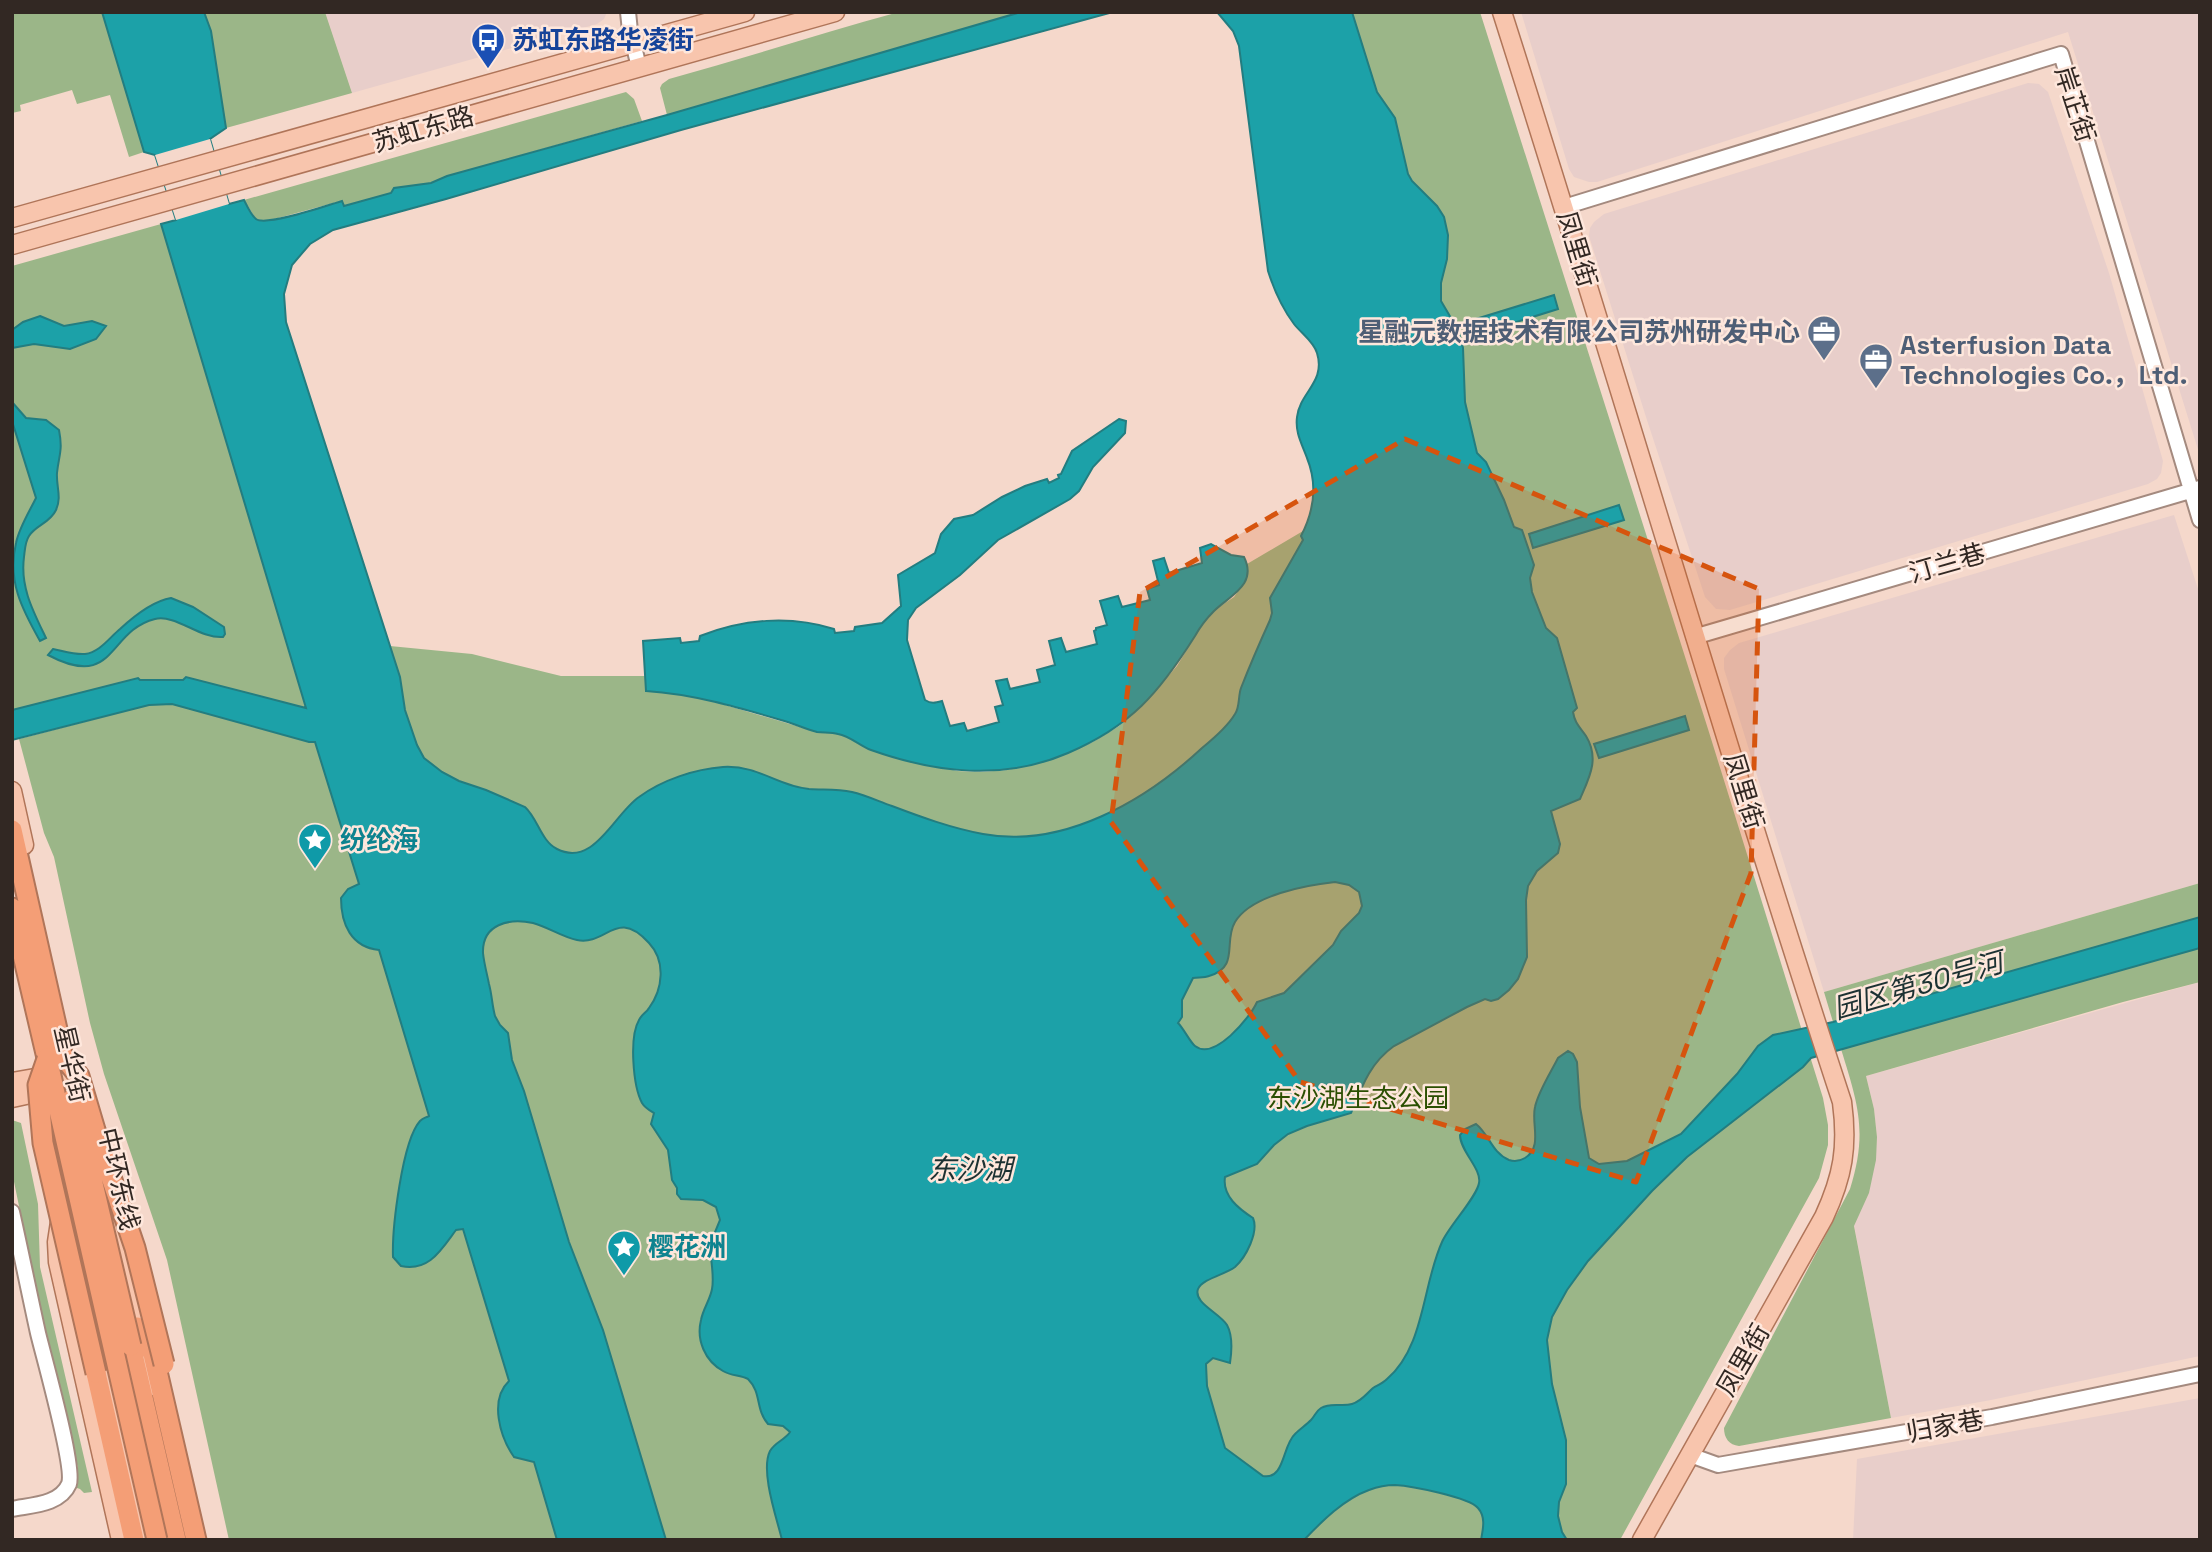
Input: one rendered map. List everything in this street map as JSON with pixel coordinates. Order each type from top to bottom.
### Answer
[{"type":"highway","name":"中环东线","points":[[12,830],[54,1071],[157,1540]]},
{"type":"highway","name":"中环东线","points":[[12,908],[176,1540]]},
{"type":"highway","points":[[134,1540],[43,1143],[38,1085],[54,1071],[79,1076],[94,1130],[135,1248],[205,1540]]},
{"type":"highway","points":[[137,1326],[153,1354],[196,1540]]},
{"type":"main road","name":"苏虹东路","points":[[12,218],[745,12]]},
{"type":"main road","name":"苏虹东路","points":[[12,245],[835,12]]},
{"type":"main road","name":"凤里街","points":[[1502,12],[1694,637],[1842,1102],[1845,1128],[1845,1152],[1835,1193],[1642,1540]]},
{"type":"main road","name":"星华街","points":[[12,791],[54,1071],[47,1115],[144,1540]]},
{"type":"main road","name":"星华街","points":[[12,948],[54,1071],[106,1197],[187,1540]]},
{"type":"main road","points":[[12,1082],[54,1071]]},
{"type":"main road","points":[[12,1098],[54,1071]]},
{"type":"main road","points":[[65,1195],[57,1242],[58,1262],[121,1540]]},
{"type":"street","points":[[628,12],[628,24],[639,67]]},
{"type":"street","name":"岸芷街","points":[[1564,207],[2061,54],[2195,489],[2200,520]]},
{"type":"street","name":"汀兰巷","points":[[1694,637],[2195,489]]},
{"type":"street","points":[[12,1212],[71,1477],[66,1489],[54,1499],[12,1509]]},
{"type":"street","name":"归家巷","points":[[1690,1454],[1718,1465],[1992,1417],[2200,1374]]},
{"type":"highlighted area","points":[[1405,439],[1759,589],[1751,873],[1636,1182],[1300,1082],[1111,822],[1140,592]]},
{"type":"shaded area","points":[[325,12],[607,12],[604,19],[597,24],[352,93]]},
{"type":"shaded area","points":[[1521,12],[2200,12],[2200,456],[2068,32],[1597,182],[1589,182],[1574,177],[1569,169]]},
{"type":"shaded area","points":[[2028,83],[2039,84],[2048,92],[2109,273],[2163,461],[2161,473],[2148,484],[1730,610],[1716,609],[1705,597],[1589,236],[1590,228],[1604,214]]},
{"type":"shaded area","points":[[2174,515],[2200,595],[2200,883],[1824,992],[1724,669],[1724,658],[1739,643]]},
{"type":"shaded area","points":[[2200,982],[2200,1356],[1891,1418],[1854,1225],[1869,1193],[1877,1137],[1866,1076]]},
{"type":"shaded area","points":[[2200,1398],[2200,1540],[1853,1540],[1857,1459]]},
{"type":"green space","points":[[12,12],[102,12],[144,152],[129,157],[110,95],[77,104],[72,90],[20,105],[21,111],[12,113]]},
{"type":"green space","points":[[204,12],[325,12],[352,93],[226,128],[211,31]]},
{"type":"green space","points":[[899,12],[1021,12],[667,115],[660,88],[669,79]]},
{"type":"green space","name":"东沙湖生态公园","points":[[1352,12],[1480,12],[1708,729],[1823,1098],[1828,1125],[1828,1145],[1819,1178],[1620,1540],[229,1540],[167,1260],[104,1074],[90,1023],[54,857],[44,833],[19,739],[149,705],[172,704],[315,742],[390,646],[472,654],[561,676],[645,676],[647,691],[705,699],[817,732],[841,734],[868,749],[957,771],[1007,770],[1058,757],[1091,743],[1119,726],[1141,707],[1177,666],[1203,623],[1216,609],[1234,597],[1245,581],[1247,564],[1303,531],[1310,520],[1377,92]]},
{"type":"green space","points":[[626,92],[634,99],[642,121],[447,176],[431,183],[394,188],[391,193],[344,206],[341,201],[267,221],[256,219],[244,200]]},
{"type":"green space","points":[[161,224],[306,708],[186,677],[184,680],[138,678],[13,710],[12,266]]},
{"type":"green space","points":[[2200,883],[2200,917],[1833,1022],[1824,992]]},
{"type":"green space","points":[[2200,948],[2200,982],[1866,1076],[1874,1109],[1876,1160],[1869,1193],[1854,1226],[1891,1418],[1739,1446],[1730,1443],[1724,1428],[1850,1189],[1859,1151],[1859,1118],[1841,1049]]},
{"type":"green space","points":[[12,1120],[21,1123],[38,1204],[40,1267],[92,1492],[84,1493],[74,1487],[78,1468],[56,1386],[12,1172]]},
{"type":"water","name":"东沙湖","points":[[102,12],[204,12],[211,31],[226,128],[210,139],[229,204],[244,200],[254,217],[262,221],[284,218],[342,201],[344,206],[391,193],[394,188],[431,183],[447,176],[1021,12],[1113,12],[681,130],[333,230],[310,244],[292,265],[284,294],[286,322],[400,677],[405,710],[424,758],[442,772],[525,807],[552,845],[570,853],[593,845],[630,805],[658,785],[679,776],[723,767],[747,769],[798,787],[857,793],[971,832],[1013,837],[1043,834],[1072,827],[1129,802],[1180,768],[1228,723],[1237,711],[1241,688],[1270,620],[1270,598],[1303,540],[1301,536],[1312,507],[1313,478],[1298,433],[1297,417],[1318,372],[1319,363],[1313,345],[1294,324],[1282,305],[1268,271],[1239,46],[1233,31],[1217,12],[1352,12],[1377,92],[1395,118],[1408,174],[1444,217],[1448,235],[1441,301],[1458,330],[1463,348],[1465,402],[1477,453],[1486,462],[1514,527],[1522,530],[1534,565],[1530,578],[1532,592],[1546,628],[1557,638],[1577,708],[1573,712],[1574,716],[1590,744],[1593,761],[1580,799],[1551,811],[1560,844],[1558,853],[1537,871],[1528,886],[1527,957],[1518,979],[1509,990],[1498,999],[1485,999],[1467,1007],[1394,1046],[1373,1068],[1351,1113],[1288,1134],[1257,1164],[1225,1177],[1229,1196],[1253,1218],[1254,1230],[1247,1251],[1235,1267],[1204,1282],[1198,1289],[1199,1299],[1227,1325],[1232,1348],[1230,1363],[1213,1358],[1206,1364],[1207,1386],[1225,1448],[1263,1476],[1275,1473],[1291,1439],[1319,1409],[1359,1401],[1399,1365],[1416,1333],[1442,1242],[1479,1183],[1477,1172],[1463,1147],[1460,1135],[1465,1129],[1476,1124],[1503,1157],[1513,1161],[1525,1158],[1534,1148],[1534,1114],[1539,1095],[1558,1058],[1568,1051],[1577,1062],[1580,1107],[1589,1158],[1599,1164],[1627,1161],[1681,1134],[1737,1074],[1758,1046],[1773,1035],[1833,1022],[2200,917],[2200,948],[1811,1058],[1687,1157],[1588,1261],[1552,1317],[1547,1340],[1552,1384],[1566,1440],[1566,1484],[1559,1502],[1558,1516],[1567,1540],[1481,1540],[1482,1515],[1473,1504],[1439,1493],[1395,1485],[1372,1489],[1351,1499],[1326,1518],[1304,1540],[782,1540],[770,1495],[767,1460],[772,1448],[790,1432],[783,1426],[768,1424],[748,1379],[729,1374],[717,1367],[703,1349],[700,1328],[712,1289],[711,1257],[719,1255],[713,1237],[720,1220],[716,1207],[703,1200],[681,1199],[677,1194],[668,1150],[651,1124],[654,1113],[642,1103],[636,1085],[634,1038],[639,1020],[654,1000],[660,984],[658,958],[649,943],[628,928],[612,930],[596,938],[577,940],[533,923],[499,925],[487,935],[483,953],[495,1016],[508,1033],[512,1060],[524,1091],[569,1242],[603,1330],[666,1540],[557,1540],[534,1462],[514,1457],[504,1439],[498,1408],[499,1398],[509,1381],[463,1229],[456,1230],[427,1263],[411,1267],[401,1266],[393,1257],[396,1207],[403,1165],[414,1131],[420,1121],[429,1116],[379,950],[369,948],[355,939],[343,917],[341,898],[348,889],[359,884],[315,742],[172,704],[149,705],[12,740],[12,710],[138,678],[183,680],[186,677],[306,708],[161,224],[176,220],[155,155],[144,152]],"holes":[[[1335,882],[1349,885],[1359,892],[1362,906],[1333,945],[1284,993],[1257,1002],[1247,1018],[1221,1043],[1212,1048],[1195,1046],[1178,1023],[1182,1017],[1182,1000],[1193,978],[1209,976],[1224,967],[1228,960],[1232,930],[1243,913],[1266,898],[1295,889]]]},
{"type":"water","points":[[1554,295],[1558,309],[1468,337],[1463,323]]},
{"type":"water","points":[[40,316],[64,326],[92,321],[106,326],[96,339],[70,349],[34,344],[12,348],[12,330],[23,322]]},
{"type":"water","points":[[12,402],[26,418],[46,420],[59,430],[60,437],[58,505],[50,518],[29,536],[24,557],[26,589],[46,638],[40,641],[22,606],[13,570],[17,537],[36,498],[12,421]]},
{"type":"water","points":[[1119,419],[1126,421],[1125,433],[1093,467],[1079,491],[1070,499],[998,540],[960,575],[916,608],[908,620],[907,640],[925,700],[933,703],[942,701],[950,726],[964,723],[967,731],[999,722],[995,707],[1003,705],[996,681],[1007,679],[1010,689],[1040,682],[1037,670],[1055,665],[1049,641],[1061,638],[1066,652],[1097,644],[1094,631],[1107,625],[1100,601],[1118,596],[1122,607],[1150,600],[1147,589],[1159,585],[1153,561],[1164,558],[1169,573],[1202,563],[1200,548],[1211,544],[1231,555],[1244,557],[1247,567],[1245,582],[1206,620],[1156,691],[1126,719],[1090,743],[1044,762],[1019,768],[970,771],[895,758],[842,735],[817,732],[731,706],[681,695],[646,691],[643,641],[680,638],[681,643],[699,641],[700,636],[716,630],[767,621],[801,622],[834,629],[835,633],[882,623],[901,606],[898,575],[935,553],[941,534],[954,519],[973,515],[1025,486],[1047,479],[1049,483],[1059,478],[1058,475],[1072,451]]},
{"type":"water","points":[[1619,505],[1624,520],[1533,548],[1529,534]]},
{"type":"water","points":[[171,598],[193,607],[224,627],[223,637],[214,637],[163,618],[139,625],[99,663],[87,666],[70,664],[48,655],[53,649],[81,654],[95,651],[144,610]]},
{"type":"water","points":[[1685,716],[1689,730],[1599,758],[1594,744]]},
{"type":"pier","points":[[210,139],[229,204],[176,220],[155,155]]},
{"type":"place","name":"苏虹东路华凌街","points":[[488,70]]},
{"type":"place","name":"星融元数据技术有限公司苏州研发中心","points":[[1824,362]]},
{"type":"place","name":"Asterfusion Data Technologies Co.，Ltd.","points":[[1876,390]]},
{"type":"place","name":"纷纶海","points":[[315,870]]},
{"type":"place","name":"樱花洲","points":[[624,1277]]},
{"type":"water label","name":"园区第30号河","points":[[1918,985]]}]
